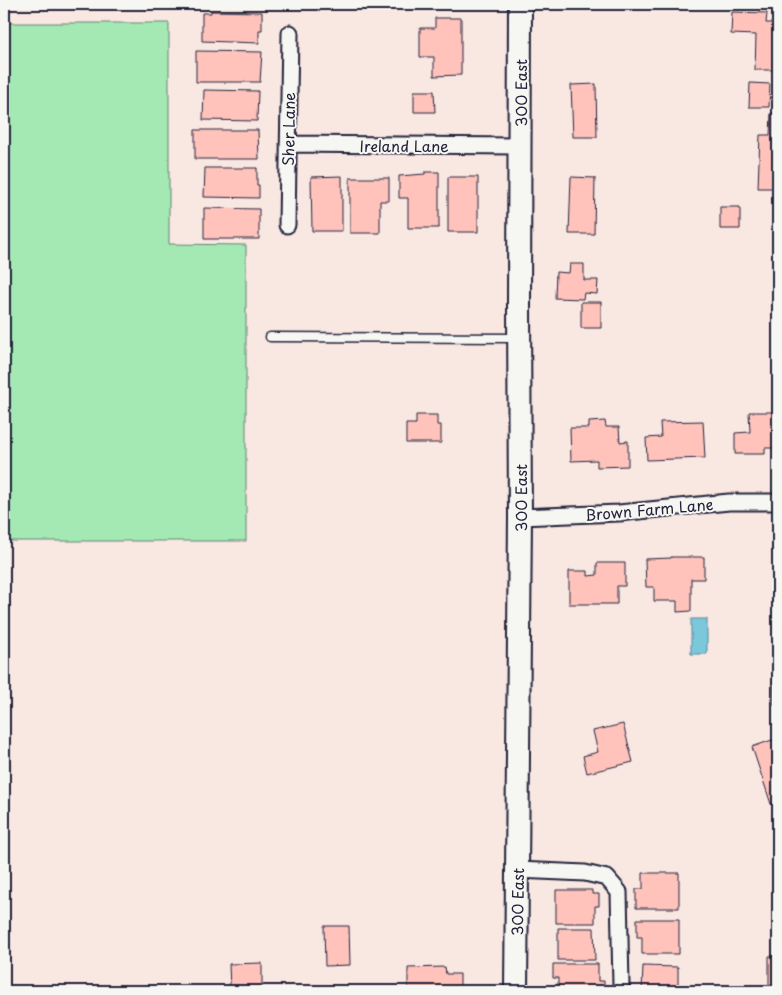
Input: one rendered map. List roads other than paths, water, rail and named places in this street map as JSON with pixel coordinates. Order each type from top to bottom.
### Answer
[{"type":"main road","name":"300 East","points":[[516,991],[520,517],[520,4]]},
{"type":"street","name":"Sher Lane","points":[[287,225],[290,33]]},
{"type":"street","name":"Ireland Lane","points":[[288,144],[520,146]]},
{"type":"street","name":"Brown Farm Lane","points":[[520,517],[619,513],[729,502],[778,502]]},
{"type":"street","points":[[517,870],[585,873],[607,878],[619,892],[621,985]]},
{"type":"lane","points":[[270,337],[519,338]]},
{"type":"water","points":[[691,619],[707,619],[707,654],[691,654]]}]
